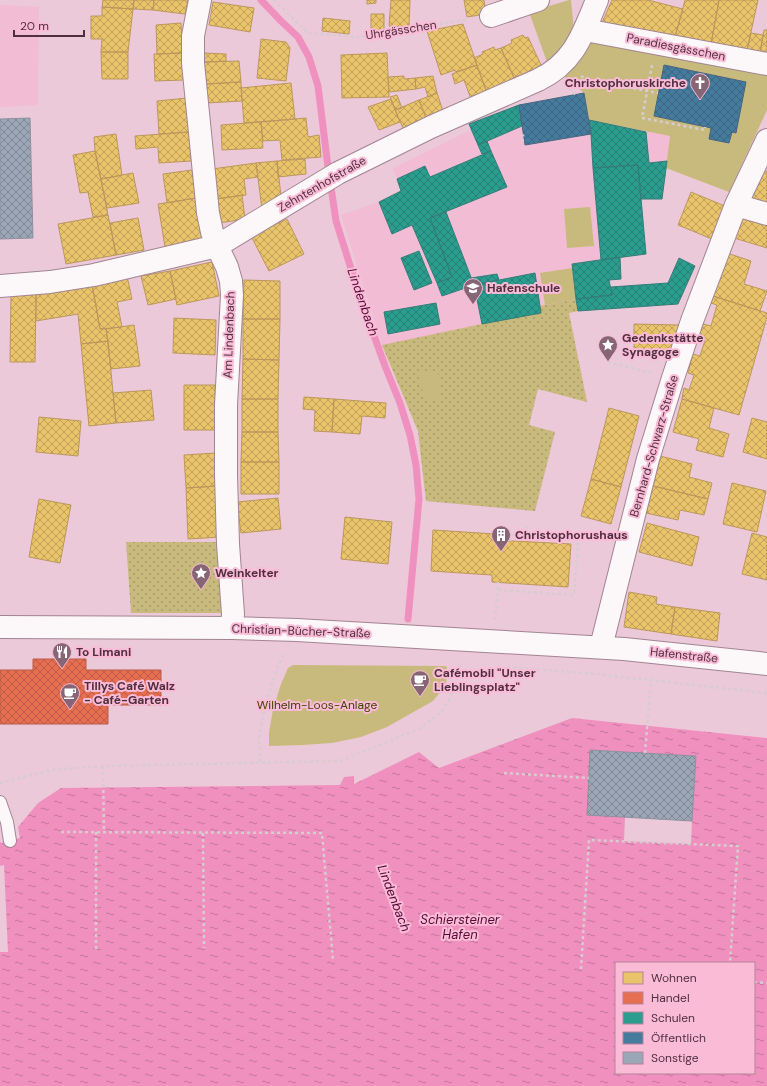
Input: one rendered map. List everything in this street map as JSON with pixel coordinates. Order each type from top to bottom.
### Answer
[{"type":"street","name":"Am Lindenbach","points":[[200,0],[193,36],[193,63],[208,213],[212,232],[227,267],[231,281],[232,295],[226,405],[226,475],[232,621]]},
{"type":"street","points":[[491,16],[538,0]]},
{"type":"street","name":"Zehntenhofstraße","points":[[0,286],[50,282],[94,275],[217,246],[329,179],[431,127],[546,76],[557,69],[574,50],[585,30],[598,0]]},
{"type":"street","name":"Paradiesgässchen","points":[[585,30],[767,64]]},
{"type":"street","name":"Bernhard-Schwarz-Straße","points":[[601,647],[648,459],[673,378],[692,320],[736,205],[767,140]]},
{"type":"street","points":[[736,205],[767,214]]},
{"type":"street","name":"Christian-Bücher-Straße","points":[[0,627],[232,621],[297,630],[601,647]]},
{"type":"street","name":"Hafenstraße","points":[[601,647],[767,664]]},
{"type":"lane","points":[[0,802],[7,822],[10,841]]},
{"type":"path","name":"Uhrgässchen","points":[[274,0],[308,33],[356,37],[373,36],[491,16]]},
{"type":"path","points":[[653,59],[642,118],[705,130],[705,126]]},
{"type":"path","points":[[584,78],[658,93]]},
{"type":"path","points":[[523,142],[522,136],[524,135]]},
{"type":"path","points":[[608,362],[673,378]]},
{"type":"path","points":[[510,540],[511,535],[520,535],[528,525]]},
{"type":"path","points":[[498,590],[574,595],[579,533]]},
{"type":"path","points":[[570,564],[576,564]]},
{"type":"path","points":[[494,641],[498,582]]},
{"type":"path","points":[[260,762],[259,739],[265,704],[286,647],[297,630]]},
{"type":"path","points":[[0,783],[50,770],[103,766],[340,761],[419,729],[443,710],[457,685],[460,664]]},
{"type":"path","points":[[500,667],[596,674],[767,694]]},
{"type":"path","points":[[645,753],[651,680]]},
{"type":"path","points":[[103,766],[104,832]]},
{"type":"path","points":[[504,773],[589,778]]},
{"type":"path","points":[[61,832],[322,833],[333,960]]},
{"type":"path","points":[[96,832],[96,949]]},
{"type":"path","points":[[203,832],[204,948]]},
{"type":"path","points":[[581,969],[589,840],[738,846],[730,962]]},
{"type":"path","points":[[755,982],[767,983]]},
{"type":"shaded area","points":[[0,5],[39,7],[38,105],[0,107]]},
{"type":"shaded area","name":"Hafenschule","points":[[584,93],[589,120],[670,136],[662,199],[641,199],[646,254],[572,264],[578,311],[569,313],[587,402],[538,389],[529,425],[555,432],[535,511],[426,501],[418,431],[382,345],[341,215],[379,202],[401,191],[393,168],[471,130],[469,124],[519,105]]},
{"type":"green space","points":[[571,0],[574,30],[767,72],[767,110],[729,192],[666,168],[670,136],[589,120],[584,93],[547,62],[529,12]]},
{"type":"green space","points":[[590,207],[594,246],[567,248],[564,209]]},
{"type":"green space","points":[[572,268],[576,299],[545,305],[540,273]]},
{"type":"green space","points":[[576,299],[578,311],[569,313],[587,402],[538,389],[529,425],[555,432],[535,511],[426,501],[418,431],[382,345],[541,313],[540,306]]},
{"type":"green space","points":[[431,370],[438,373],[441,384],[441,397],[435,401],[429,401],[420,387],[421,372]]},
{"type":"green space","points":[[126,542],[221,542],[227,613],[131,613]]},
{"type":"green space","name":"Wilhelm-Loos-Anlage","points":[[293,665],[445,666],[447,667],[446,685],[433,701],[387,727],[361,737],[332,743],[269,746],[269,733],[273,709],[288,668]]},
{"type":"water","name":"Schiersteiner Hafen","points":[[572,718],[767,738],[767,1086],[0,1086],[0,841],[1,843],[20,838],[18,827],[38,803],[61,788],[340,785],[344,777],[354,776],[354,784],[419,752],[439,768]]},
{"type":"pier","points":[[625,817],[692,821],[691,844],[624,841]]},
{"type":"pier","points":[[4,865],[8,952],[0,952],[0,866]]},
{"type":"building: Wohnen","points":[[103,0],[134,0],[133,9],[102,7]]},
{"type":"building: Wohnen","points":[[134,0],[154,0],[153,10],[133,9]]},
{"type":"building: Wohnen","points":[[154,0],[188,0],[185,14],[153,10]]},
{"type":"building: Wohnen","points":[[367,0],[376,0],[376,3],[367,4]]},
{"type":"building: Wohnen","points":[[391,0],[410,0],[409,27],[389,26]]},
{"type":"building: Wohnen","points":[[464,0],[484,0],[486,14],[467,17]]},
{"type":"building: Wohnen","points":[[612,0],[648,0],[683,9],[675,37],[602,23]]},
{"type":"building: Wohnen","points":[[685,0],[719,0],[711,44],[675,37]]},
{"type":"building: Wohnen","points":[[719,0],[758,0],[747,50],[711,44]]},
{"type":"building: Wohnen","points":[[213,2],[254,8],[250,32],[209,25]]},
{"type":"building: Wohnen","points":[[102,7],[133,9],[128,52],[101,52],[102,39],[91,39],[91,16],[102,16]]},
{"type":"building: Wohnen","points":[[371,14],[384,14],[384,32],[371,32]]},
{"type":"building: Wohnen","points":[[323,18],[350,21],[349,34],[322,31]]},
{"type":"building: Wohnen","points":[[181,23],[182,53],[157,54],[156,25]]},
{"type":"building: Wohnen","points":[[463,24],[477,65],[441,75],[427,31]]},
{"type":"building: Wohnen","points":[[764,30],[767,30],[767,55],[760,53]]},
{"type":"building: Wohnen","points":[[751,33],[763,35],[760,53],[747,50]]},
{"type":"building: Wohnen","points":[[523,35],[525,38],[528,37],[541,65],[515,80],[501,48],[512,43],[511,40]]},
{"type":"building: Wohnen","points":[[261,39],[286,42],[290,48],[286,81],[257,78]]},
{"type":"building: Wohnen","points":[[494,47],[495,50],[501,48],[515,80],[487,93],[474,58],[483,54],[482,52]]},
{"type":"building: Wohnen","points":[[101,52],[128,52],[128,79],[102,79]]},
{"type":"building: Wohnen","points":[[182,53],[184,80],[155,81],[154,54]]},
{"type":"building: Wohnen","points":[[204,53],[226,54],[226,61],[204,62]]},
{"type":"building: Wohnen","points":[[387,53],[389,97],[342,98],[341,55]]},
{"type":"building: Wohnen","points":[[239,61],[241,82],[206,84],[204,62]]},
{"type":"building: Wohnen","points":[[477,65],[487,93],[471,99],[464,80],[455,84],[452,74]]},
{"type":"building: Wohnen","points":[[404,76],[404,79],[415,78],[416,89],[389,92],[388,77]]},
{"type":"building: Wohnen","points":[[433,76],[437,93],[428,97],[425,87],[416,89],[415,78]]},
{"type":"building: Wohnen","points":[[241,82],[242,101],[207,103],[206,84]]},
{"type":"building: Wohnen","points":[[291,83],[295,119],[244,123],[241,88]]},
{"type":"building: Wohnen","points":[[437,93],[443,111],[426,118],[419,100]]},
{"type":"building: Wohnen","points":[[397,95],[402,108],[395,110],[390,97]]},
{"type":"building: Wohnen","points":[[187,98],[189,132],[159,134],[157,101]]},
{"type":"building: Wohnen","points":[[391,99],[400,122],[379,130],[368,107]]},
{"type":"building: Wohnen","points":[[419,100],[426,118],[403,128],[395,110]]},
{"type":"building: Wohnen","points":[[306,118],[308,137],[319,135],[321,157],[282,160],[280,140],[263,141],[261,122]]},
{"type":"building: Wohnen","points":[[261,122],[263,148],[222,150],[221,125]]},
{"type":"building: Wohnen","points":[[189,132],[191,161],[159,163],[158,147],[136,149],[135,136]]},
{"type":"building: Wohnen","points":[[116,134],[122,175],[101,179],[95,151],[94,137]]},
{"type":"building: Wohnen","points":[[95,151],[108,215],[93,217],[88,192],[80,193],[73,155]]},
{"type":"building: Wohnen","points":[[305,159],[306,174],[278,177],[277,161]]},
{"type":"building: Wohnen","points":[[277,161],[281,196],[262,209],[256,163]]},
{"type":"building: Wohnen","points":[[256,163],[258,177],[244,179],[246,195],[216,199],[212,169]]},
{"type":"building: Wohnen","points":[[192,170],[196,198],[167,203],[163,174]]},
{"type":"building: Wohnen","points":[[763,171],[767,172],[767,210],[750,203]]},
{"type":"building: Wohnen","points":[[133,173],[139,203],[107,208],[101,179]]},
{"type":"building: Wohnen","points":[[691,192],[725,206],[712,239],[678,225]]},
{"type":"building: Wohnen","points":[[242,195],[245,219],[219,223],[216,199]]},
{"type":"building: Wohnen","points":[[196,198],[202,241],[165,247],[158,204]]},
{"type":"building: Wohnen","points":[[741,214],[767,222],[767,248],[734,238]]},
{"type":"building: Wohnen","points":[[108,215],[116,255],[66,264],[58,224]]},
{"type":"building: Wohnen","points":[[138,218],[144,250],[116,255],[110,223]]},
{"type":"building: Wohnen","points":[[287,219],[304,254],[269,271],[251,236]]},
{"type":"building: Wohnen","points":[[727,253],[751,261],[744,284],[767,291],[760,311],[713,296]]},
{"type":"building: Wohnen","points":[[212,262],[219,296],[177,305],[170,271]]},
{"type":"building: Wohnen","points":[[170,271],[176,299],[148,305],[141,276]]},
{"type":"building: Wohnen","points":[[127,276],[132,299],[117,302],[122,327],[100,329],[92,284]]},
{"type":"building: Wohnen","points":[[244,280],[280,281],[280,319],[243,319]]},
{"type":"building: Wohnen","points":[[92,284],[100,329],[106,329],[108,341],[81,344],[78,314],[36,321],[36,293]]},
{"type":"building: Wohnen","points":[[11,293],[36,293],[35,362],[10,362]]},
{"type":"building: Wohnen","points":[[713,296],[767,313],[739,415],[682,399],[684,388],[689,390],[694,375],[688,373],[693,354],[700,356],[705,340],[698,338],[703,324],[711,326],[717,305],[711,303]]},
{"type":"building: Wohnen","points":[[174,318],[216,320],[215,355],[173,353]]},
{"type":"building: Wohnen","points":[[243,319],[280,319],[279,360],[243,359]]},
{"type":"building: Wohnen","points":[[634,324],[679,325],[673,352],[634,351]]},
{"type":"building: Wohnen","points":[[134,325],[140,366],[111,369],[106,329]]},
{"type":"building: Wohnen","points":[[108,341],[116,423],[89,426],[81,344]]},
{"type":"building: Wohnen","points":[[243,359],[279,360],[278,399],[242,399]]},
{"type":"building: Wohnen","points":[[184,385],[215,385],[216,430],[184,430]]},
{"type":"building: Wohnen","points":[[151,390],[154,420],[116,423],[113,393]]},
{"type":"building: Wohnen","points":[[304,397],[334,399],[332,432],[314,431],[315,410],[303,409]]},
{"type":"building: Wohnen","points":[[242,399],[278,399],[278,432],[242,432]]},
{"type":"building: Wohnen","points":[[334,399],[386,403],[385,418],[362,416],[360,434],[332,432]]},
{"type":"building: Wohnen","points":[[682,399],[714,408],[709,428],[729,434],[723,457],[696,450],[699,439],[673,432]]},
{"type":"building: Wohnen","points":[[609,408],[639,416],[621,487],[591,479]]},
{"type":"building: Wohnen","points":[[39,417],[81,421],[78,456],[36,452]]},
{"type":"building: Wohnen","points":[[752,418],[767,422],[767,459],[743,452]]},
{"type":"building: Wohnen","points":[[242,432],[278,432],[279,462],[241,462]]},
{"type":"building: Wohnen","points":[[216,453],[217,486],[186,488],[184,455]]},
{"type":"building: Wohnen","points":[[660,456],[692,464],[689,477],[712,483],[708,499],[653,486]]},
{"type":"building: Wohnen","points":[[241,462],[279,462],[279,494],[241,494]]},
{"type":"building: Wohnen","points":[[591,479],[621,487],[611,524],[581,516]]},
{"type":"building: Wohnen","points":[[732,483],[766,491],[757,532],[723,524]]},
{"type":"building: Wohnen","points":[[217,486],[220,537],[188,539],[186,488]]},
{"type":"building: Wohnen","points":[[653,486],[708,499],[704,515],[680,510],[678,520],[646,513]]},
{"type":"building: Wohnen","points":[[278,498],[281,529],[241,533],[237,502]]},
{"type":"building: Wohnen","points":[[39,499],[71,505],[60,563],[29,557]]},
{"type":"building: Wohnen","points":[[345,517],[392,522],[388,564],[341,559]]},
{"type":"building: Wohnen","points":[[647,523],[699,537],[692,566],[639,552]]},
{"type":"building: Wohnen","name":"Christophorushaus","points":[[433,530],[495,534],[494,540],[571,544],[568,587],[492,582],[492,575],[431,571]]},
{"type":"building: Wohnen","points":[[752,533],[767,537],[767,580],[742,574]]},
{"type":"building: Wohnen","points":[[629,592],[657,597],[656,604],[675,607],[671,634],[624,627]]},
{"type":"building: Wohnen","points":[[675,607],[720,613],[717,641],[671,634]]},
{"type":"building: Handel","points":[[33,659],[86,659],[86,670],[161,670],[161,705],[108,705],[108,724],[0,724],[0,670],[33,670]]},
{"type":"building: Schulen","points":[[519,105],[522,126],[478,145],[469,124]]},
{"type":"building: Schulen","points":[[589,120],[646,132],[649,163],[667,161],[662,199],[641,199],[638,165],[593,168]]},
{"type":"building: Schulen","points":[[487,141],[491,151],[482,154],[478,145]]},
{"type":"building: Schulen","points":[[491,151],[507,187],[430,218],[452,277],[437,283],[412,225],[392,234],[379,202],[401,191],[397,179],[425,166],[430,177]]},
{"type":"building: Schulen","points":[[638,165],[646,254],[601,260],[593,168]]},
{"type":"building: Schulen","points":[[446,212],[474,285],[442,296],[437,283],[452,277],[430,218]]},
{"type":"building: Schulen","points":[[419,251],[432,283],[414,290],[401,258]]},
{"type":"building: Schulen","points":[[620,257],[621,279],[609,280],[612,295],[576,299],[572,264]]},
{"type":"building: Schulen","points":[[679,258],[695,266],[678,304],[578,311],[576,299],[612,295],[611,287],[668,283]]},
{"type":"building: Schulen","points":[[535,273],[541,313],[482,324],[474,285]]},
{"type":"building: Schulen","points":[[497,274],[499,280],[474,285],[471,278]]},
{"type":"building: Schulen","points":[[436,303],[440,324],[388,334],[384,312]]},
{"type":"building: Öffentlich","name":"Christophoruskirche","points":[[664,65],[746,82],[736,133],[732,132],[729,143],[709,139],[711,128],[654,116]]},
{"type":"building: Öffentlich","points":[[584,93],[591,134],[525,145],[519,105]]},
{"type":"building: Sonstige","points":[[30,118],[33,238],[0,239],[0,119]]},
{"type":"building: Sonstige","points":[[590,750],[696,756],[692,821],[587,815]]},
{"type":"waterway","name":"Lindenbach","points":[[261,0],[298,37],[309,57],[318,86],[336,221],[359,294],[400,403],[410,435],[416,465],[419,499],[408,619]]},
{"type":"place","name":"Christophoruskirche","points":[[700,100]]},
{"type":"place","name":"Hafenschule","points":[[473,305]]},
{"type":"place","name":"Gedenkstätte Synagoge","points":[[608,362]]},
{"type":"place","name":"Christophorushaus","points":[[501,552]]},
{"type":"place","name":"Weinkelter","points":[[201,590]]},
{"type":"place","name":"To Limani","points":[[62,669]]},
{"type":"place","name":"Cafémobil \"Unser Lieblingsplatz\"","points":[[420,697]]},
{"type":"place","name":"Tillys Café Walz - Café-Garten","points":[[70,710]]}]
